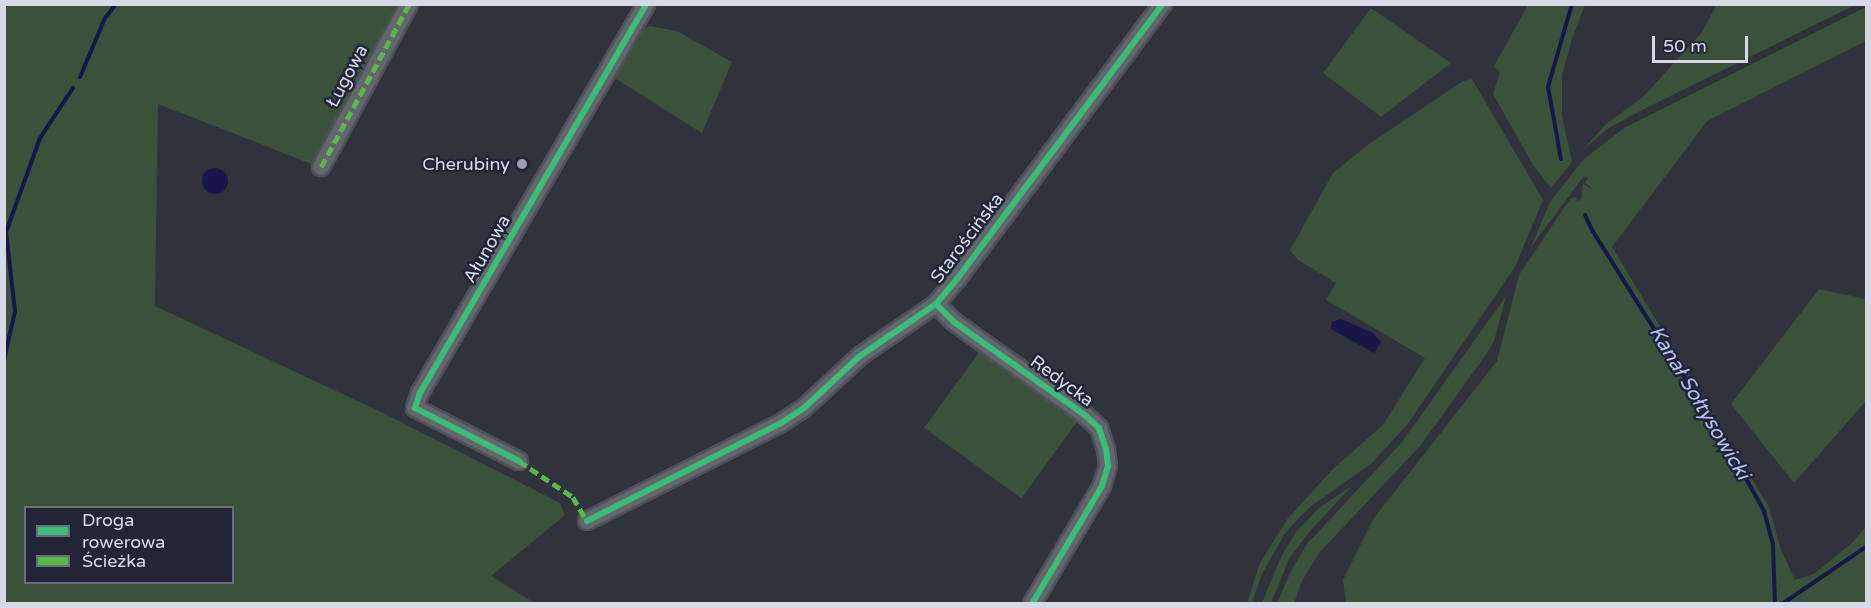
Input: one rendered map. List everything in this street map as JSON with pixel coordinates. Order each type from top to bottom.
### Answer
[{"type":"street","name":"Ługowa","points":[[321,167],[409,4]]},
{"type":"street","name":"Ałunowa","points":[[519,461],[415,408],[420,393],[646,4]]},
{"type":"street","name":"Starościńska","points":[[587,521],[781,423],[804,408],[860,356],[936,304],[1163,4]]},
{"type":"street","name":"Redycka","points":[[936,304],[954,322],[1084,415],[1099,428],[1106,449],[1108,466],[1102,486],[1032,603]]},
{"type":"green space","points":[[1717,4],[1855,5],[1640,111],[1607,129],[1583,150],[1606,124],[1644,96],[1702,32]]},
{"type":"green space","points":[[4,5],[399,5],[314,165],[158,104],[155,306],[381,412],[560,503],[565,515],[491,576],[535,603],[5,603]]},
{"type":"green space","points":[[1528,5],[1585,5],[1562,75],[1562,116],[1572,162],[1551,188],[1533,165],[1493,94],[1500,72],[1494,66]]},
{"type":"green space","points":[[1866,7],[1866,41],[1707,121],[1612,247],[1769,507],[1781,550],[1795,580],[1814,574],[1852,543],[1866,526],[1866,603],[1346,603],[1343,580],[1374,518],[1497,361],[1519,275],[1570,199],[1576,197],[1577,201],[1581,199],[1583,184],[1594,191],[1585,182],[1588,178],[1584,176],[1531,247],[1550,202],[1583,160],[1624,128]]},
{"type":"green space","points":[[1371,8],[1451,63],[1381,117],[1323,73]]},
{"type":"green space","points":[[650,26],[677,31],[732,62],[702,133],[613,77],[640,30]]},
{"type":"green space","points":[[1472,79],[1543,200],[1515,267],[1407,425],[1371,464],[1311,506],[1297,520],[1284,535],[1262,574],[1252,603],[1247,603],[1260,563],[1288,518],[1334,468],[1383,425],[1425,358],[1326,300],[1336,283],[1298,260],[1290,250],[1333,173],[1369,144],[1463,81]]},
{"type":"green space","points":[[1819,289],[1866,299],[1866,401],[1794,483],[1731,404]]},
{"type":"green space","points":[[1506,296],[1494,341],[1420,446],[1319,553],[1302,581],[1294,603],[1277,603],[1291,571],[1307,544],[1402,442]]},
{"type":"green space","points":[[980,351],[1077,422],[1021,498],[924,428]]},
{"type":"green space","points":[[1353,485],[1309,532],[1289,559],[1271,603],[1262,603],[1281,557],[1296,532],[1319,508]]},
{"type":"shaded area","points":[[215,168],[224,172],[228,181],[224,190],[215,194],[206,190],[202,181],[206,172]]},
{"type":"shaded area","points":[[1341,319],[1373,333],[1381,342],[1374,353],[1331,329],[1332,322]]},
{"type":"waterway","points":[[80,77],[105,18],[116,4]]},
{"type":"waterway","name":"Kanał Sołtysowicki","points":[[1561,159],[1548,87],[1572,4]]},
{"type":"waterway","points":[[4,360],[15,311],[6,232],[40,138],[73,88]]},
{"type":"waterway","name":"Kanał Sołtysowicki","points":[[1585,215],[1592,230],[1733,455],[1764,511],[1773,544],[1775,604]]},
{"type":"waterway","points":[[1782,604],[1866,547]]},
{"type":"marked path","points":[[321,167],[409,4]]},
{"type":"marked path","points":[[519,461],[573,497],[587,521]]},
{"type":"cycle path","points":[[519,461],[415,408],[420,393],[646,4]]},
{"type":"cycle path","points":[[587,521],[781,423],[804,408],[860,356],[936,304],[1163,4]]},
{"type":"cycle path","points":[[936,304],[954,322],[1085,415],[1099,428],[1106,449],[1108,466],[1102,486],[1032,604]]},
{"type":"place","name":"Cherubiny","points":[[522,164]]}]
